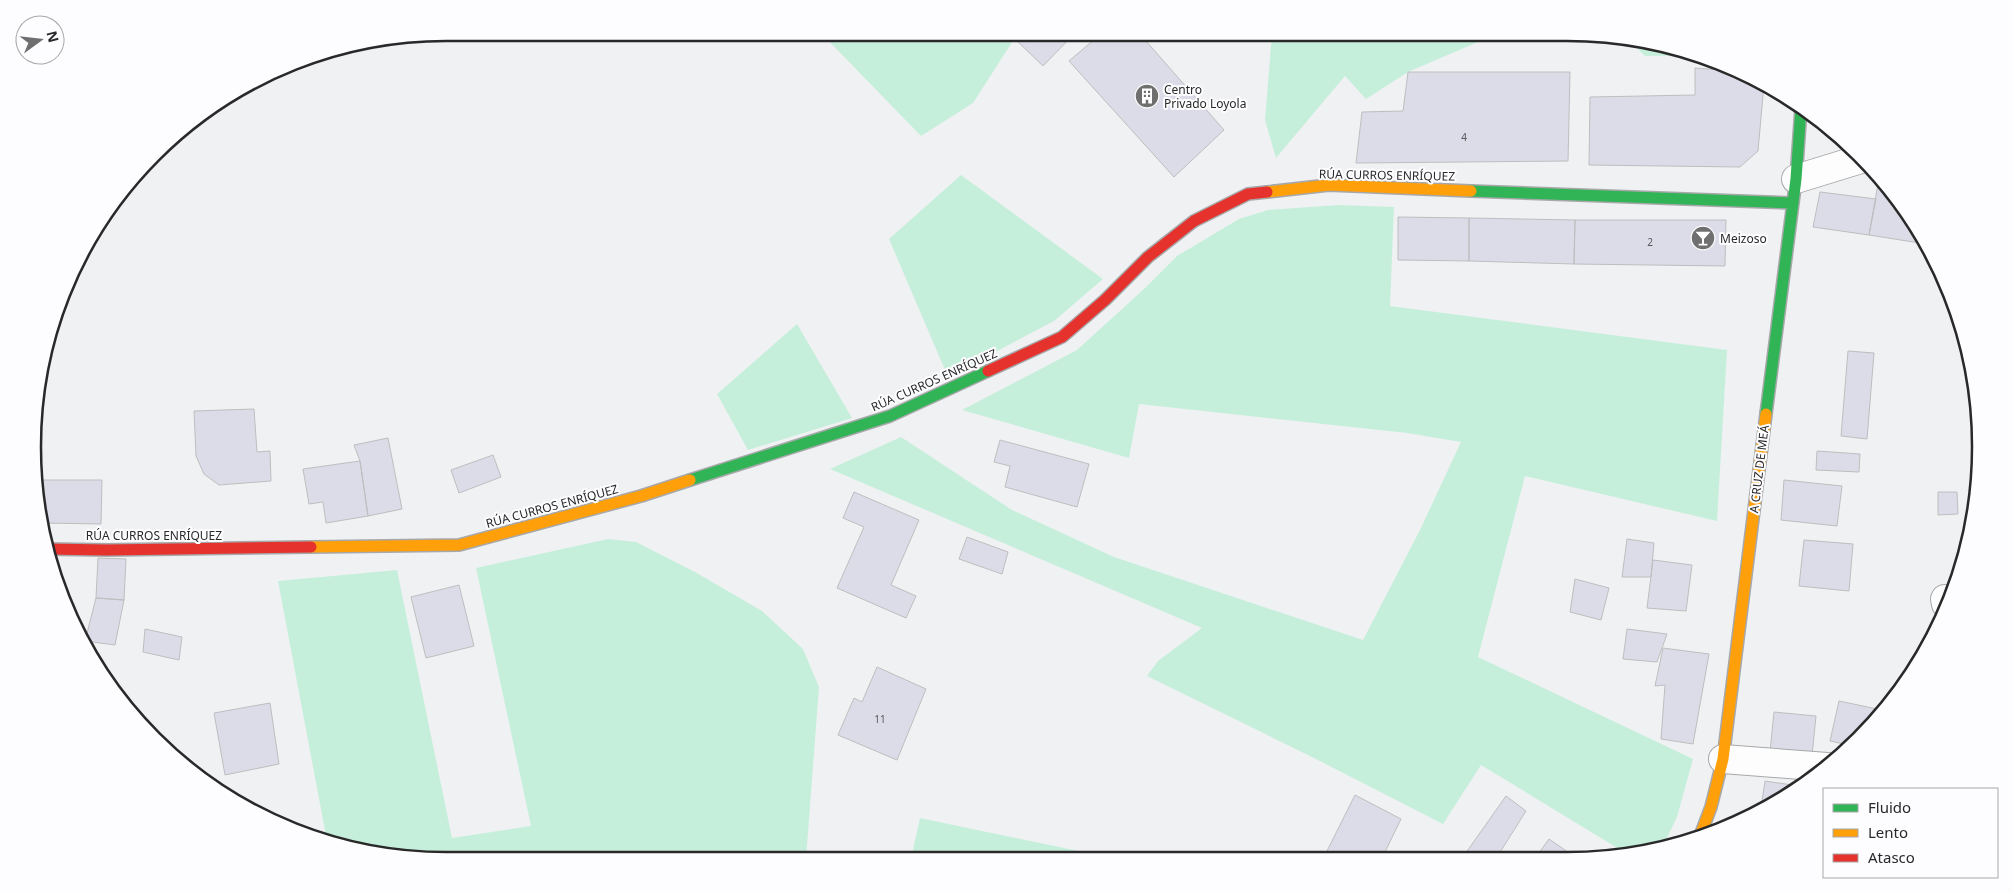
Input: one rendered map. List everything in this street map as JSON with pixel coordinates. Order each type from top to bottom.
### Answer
[{"type":"street","name":"A CRUZ DE MEÁ","points":[[1703,828],[1711,807],[1723,759],[1794,191],[1800,116]]},
{"type":"street","points":[[1794,191],[1855,162]]},
{"type":"street","name":"RÚA CURROS ENRÍQUEZ","points":[[55,549],[459,545],[641,496],[890,416],[1062,337],[1105,300],[1148,257],[1194,221],[1248,194],[1329,185],[1794,191]]},
{"type":"street","points":[[1723,759],[1815,766]]},
{"type":"green space","points":[[829,41],[1013,41],[973,103],[921,136]]},
{"type":"green space","points":[[1271,41],[1480,41],[1408,72],[1366,99],[1345,76],[1276,158],[1265,120]]},
{"type":"green space","points":[[1637,48],[1673,56],[1645,56]]},
{"type":"green space","points":[[961,175],[1103,279],[1054,321],[948,377],[889,239]]},
{"type":"green space","points":[[1339,205],[1394,207],[1390,306],[1727,350],[1717,521],[1525,476],[1478,657],[1693,759],[1677,817],[1666,839],[1618,848],[1481,765],[1443,824],[1147,676],[1158,661],[1202,628],[830,469],[901,437],[1012,510],[1114,557],[1363,640],[1421,528],[1461,442],[1407,433],[1139,404],[1129,458],[962,410],[1077,350],[1177,256],[1239,219],[1268,210]]},
{"type":"green space","points":[[797,324],[852,418],[748,450],[717,394]]},
{"type":"green space","points":[[608,539],[636,542],[695,572],[762,611],[803,649],[819,687],[807,852],[420,851],[367,844],[325,833],[278,581],[397,570],[452,838],[531,826],[476,568]]},
{"type":"green space","points":[[920,818],[1083,852],[913,852]]},
{"type":"building","points":[[1017,41],[1067,41],[1043,66]]},
{"type":"building","name":"Centro Privado Loyola","points":[[1093,41],[1146,41],[1224,130],[1174,177],[1069,61]]},
{"type":"building","points":[[1695,68],[1722,72],[1763,93],[1758,151],[1740,167],[1589,165],[1590,97],[1695,95]]},
{"type":"building","points":[[1408,72],[1570,72],[1568,161],[1356,163],[1362,112],[1403,111]]},
{"type":"building","points":[[1877,187],[1903,221],[1916,242],[1869,235]]},
{"type":"building","points":[[1820,192],[1876,199],[1869,235],[1813,227]]},
{"type":"building","points":[[1398,217],[1469,218],[1469,261],[1398,260]]},
{"type":"building","points":[[1469,218],[1575,220],[1574,264],[1469,261]]},
{"type":"building","points":[[1575,220],[1726,220],[1725,266],[1574,264]]},
{"type":"building","points":[[1848,351],[1874,353],[1867,439],[1841,436]]},
{"type":"building","points":[[254,409],[257,452],[270,451],[271,481],[219,485],[204,474],[196,456],[194,411]]},
{"type":"building","points":[[388,438],[402,509],[368,516],[360,461],[354,445]]},
{"type":"building","points":[[1000,440],[1089,464],[1077,507],[1005,487],[1010,466],[994,462]]},
{"type":"building","points":[[1817,451],[1860,454],[1859,472],[1816,470]]},
{"type":"building","points":[[493,455],[501,477],[459,493],[451,470]]},
{"type":"building","points":[[360,461],[368,516],[326,523],[323,502],[309,504],[303,469]]},
{"type":"building","points":[[43,480],[102,480],[101,524],[49,523]]},
{"type":"building","points":[[1784,480],[1842,486],[1837,526],[1781,520]]},
{"type":"building","points":[[854,492],[919,520],[891,585],[916,596],[906,618],[837,588],[864,527],[843,518]]},
{"type":"building","points":[[1938,492],[1957,492],[1958,514],[1938,515]]},
{"type":"building","points":[[967,537],[1008,552],[1002,574],[959,559]]},
{"type":"building","points":[[1627,539],[1654,543],[1651,577],[1622,577]]},
{"type":"building","points":[[1804,540],[1853,544],[1849,591],[1799,586]]},
{"type":"building","points":[[98,558],[126,559],[124,600],[96,598]]},
{"type":"building","points":[[1653,560],[1692,565],[1686,611],[1647,608]]},
{"type":"building","points":[[1575,579],[1609,588],[1601,620],[1570,612]]},
{"type":"building","points":[[459,585],[474,646],[426,658],[411,597]]},
{"type":"building","points":[[96,598],[124,600],[115,645],[92,642],[87,633]]},
{"type":"building","points":[[145,629],[182,637],[179,660],[143,652]]},
{"type":"building","points":[[1627,629],[1667,634],[1657,662],[1623,659]]},
{"type":"building","points":[[1663,648],[1709,654],[1693,744],[1661,739],[1665,685],[1655,686]]},
{"type":"building","points":[[877,667],[926,689],[897,760],[838,735],[854,698],[862,702]]},
{"type":"building","points":[[1839,701],[1875,709],[1842,744],[1830,741]]},
{"type":"building","points":[[270,703],[279,764],[225,775],[214,713]]},
{"type":"building","points":[[1774,712],[1816,716],[1812,756],[1770,752]]},
{"type":"building","points":[[1765,781],[1789,785],[1769,797],[1762,801]]},
{"type":"building","points":[[1355,795],[1401,819],[1385,852],[1326,852]]},
{"type":"building","points":[[1506,796],[1526,811],[1500,852],[1467,852]]},
{"type":"building","points":[[1549,839],[1568,852],[1566,852],[1540,852]]},
{"type":"traffic: fast","points":[[1766,414],[1796,179],[1800,116]]},
{"type":"traffic: fast","points":[[1471,191],[1793,203]]},
{"type":"traffic: fast","points":[[690,480],[890,416],[988,371]]},
{"type":"traffic: slow","points":[[1267,192],[1329,185],[1471,191]]},
{"type":"traffic: slow","points":[[1703,828],[1711,807],[1723,759],[1766,414]]},
{"type":"traffic: slow","points":[[311,547],[459,545],[641,496],[690,480]]},
{"type":"traffic: jam","points":[[988,371],[1062,337],[1105,300],[1148,257],[1194,221],[1248,194],[1267,192]]},
{"type":"traffic: jam","points":[[55,549],[311,547]]},
{"type":"place","name":"Centro Privado Loyola","points":[[1147,96]]},
{"type":"place","name":"Meizoso","points":[[1703,238]]}]
